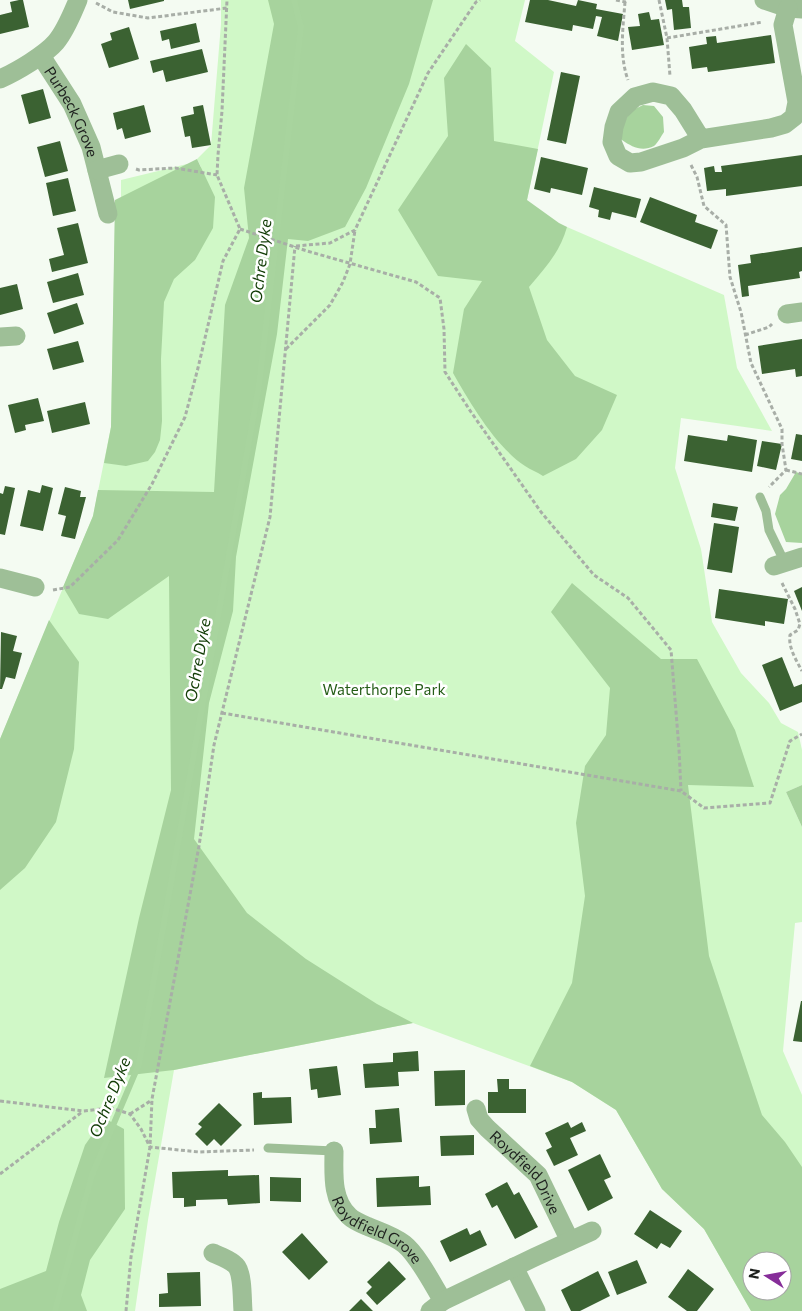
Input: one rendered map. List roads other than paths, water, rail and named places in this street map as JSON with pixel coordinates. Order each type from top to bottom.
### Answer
[{"type":"street","points":[[0,79],[40,56],[55,43],[78,0]]},
{"type":"street","points":[[701,139],[683,110],[671,96],[653,92],[635,97],[619,112],[612,142],[618,156],[630,162],[641,162],[683,148],[701,139],[771,128],[798,118],[791,14],[764,0]]},
{"type":"street","name":"Purbeck Grove","points":[[40,56],[72,104],[92,146],[108,214]]},
{"type":"street","name":"Purbeck Grove","points":[[97,170],[120,164]]},
{"type":"street","points":[[0,578],[35,587]]},
{"type":"street","name":"Roydfield Drive","points":[[476,1109],[479,1119],[487,1128],[538,1175],[570,1241]]},
{"type":"street","name":"Roydfield Grove","points":[[334,1151],[334,1190],[340,1205],[349,1217],[392,1236],[404,1244],[414,1255],[436,1306]]},
{"type":"street","points":[[436,1306],[592,1231]]},
{"type":"street","points":[[213,1253],[225,1258],[237,1267],[242,1284],[243,1311]]},
{"type":"street","points":[[514,1267],[536,1311]]},
{"type":"lane","points":[[760,496],[766,511],[769,530],[787,562]]},
{"type":"lane","points":[[268,1148],[334,1151]]},
{"type":"waterway","name":"Ochre Dyke","points":[[55,1311],[92,1175],[139,1064],[259,385],[301,27],[294,0]]},
{"type":"park label","name":"Waterthorpe Park","points":[[384,689]]}]
